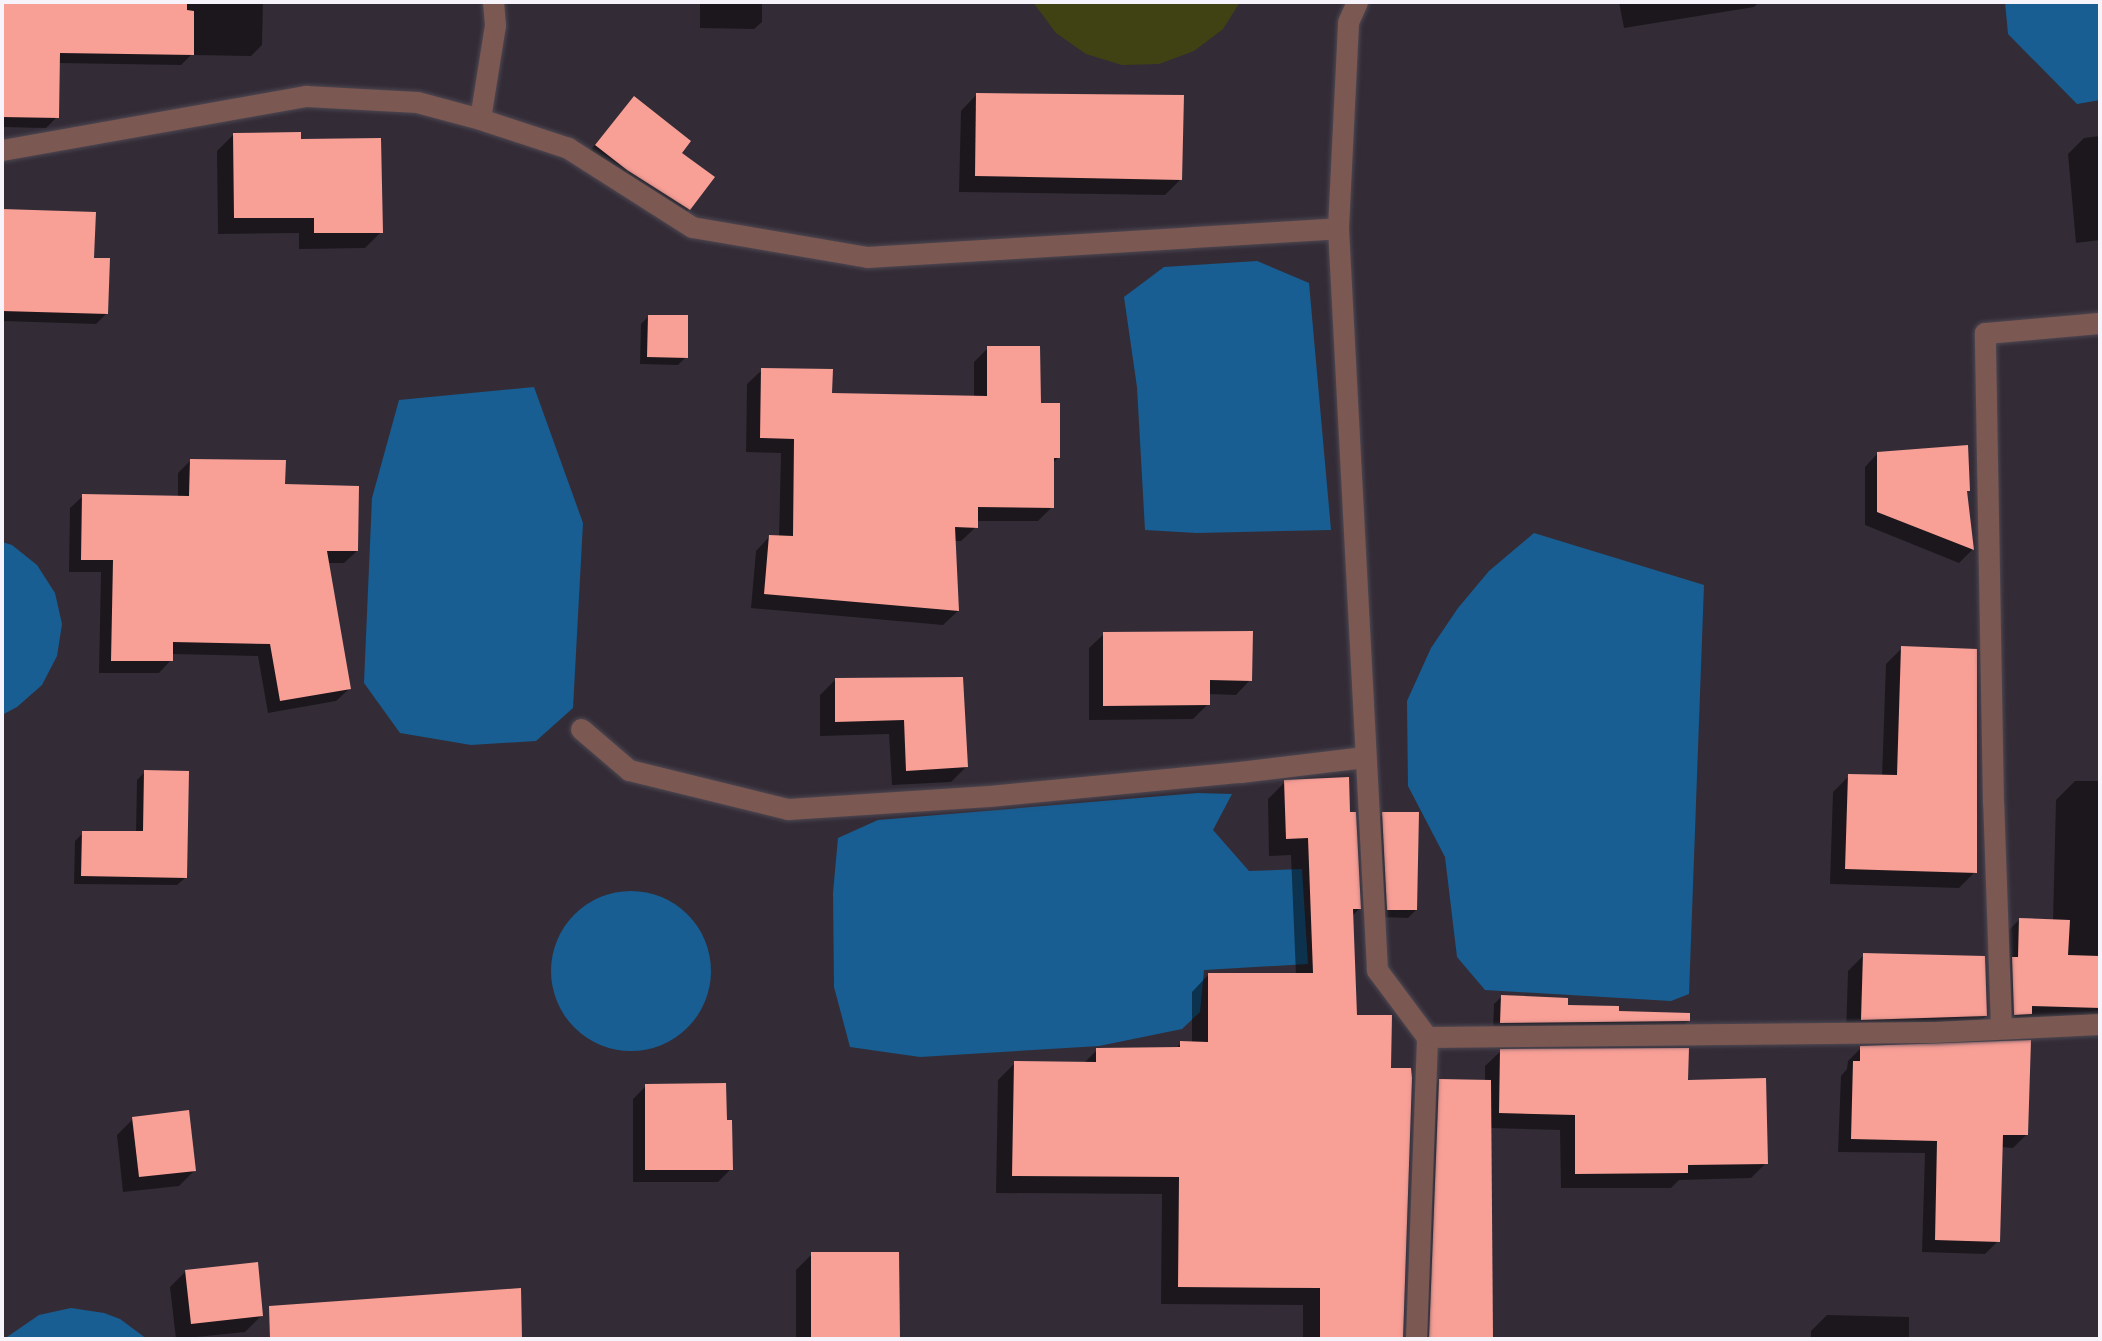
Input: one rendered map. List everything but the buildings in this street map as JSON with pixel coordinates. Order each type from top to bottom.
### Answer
[{"type":"street","points":[[480,119],[495,25],[493,2]]},
{"type":"street","points":[[1357,2],[1348,22],[1338,228],[1377,970],[1427,1037],[1416,1339]]},
{"type":"street","points":[[2,150],[306,96],[417,103],[480,119],[568,148],[692,227],[867,257],[1338,228]]},
{"type":"street","points":[[2001,1027],[1993,803],[1985,334],[2100,323]]},
{"type":"street","points":[[581,729],[629,769],[788,809],[989,796],[1364,757]]},
{"type":"street","points":[[1427,1037],[1544,1038],[1920,1032],[2100,1024]]},
{"type":"shaded area","points":[[1033,2],[1240,2],[1223,29],[1194,51],[1159,64],[1122,65],[1086,54],[1056,33]]},
{"type":"water","points":[[2005,2],[2100,2],[2100,100],[2077,104],[2008,34]]},
{"type":"water","points":[[1257,261],[1309,283],[1331,530],[1197,533],[1145,530],[1137,387],[1124,297],[1164,267]]},
{"type":"water","points":[[534,387],[583,523],[573,708],[536,741],[471,745],[400,733],[364,683],[372,498],[399,400]]},
{"type":"water","points":[[1534,533],[1704,585],[1689,994],[1671,1001],[1485,990],[1457,957],[1445,857],[1408,786],[1407,701],[1431,648],[1458,608],[1489,571]]},
{"type":"water","points":[[2,542],[12,545],[37,565],[55,593],[62,624],[57,656],[42,685],[17,707],[2,715]]},
{"type":"water","points":[[1198,793],[1232,794],[1213,830],[1249,871],[1302,869],[1308,964],[1204,970],[1200,1012],[1182,1029],[1099,1046],[920,1057],[850,1047],[834,987],[833,893],[838,838],[878,820]]},
{"type":"water","points":[[631,891],[662,897],[688,914],[705,940],[711,971],[705,1002],[688,1028],[662,1045],[631,1051],[600,1045],[574,1028],[557,1002],[551,971],[557,940],[574,914],[600,897]]},
{"type":"water","points":[[71,1308],[104,1313],[120,1319],[147,1339],[4,1339],[39,1315]]}]
